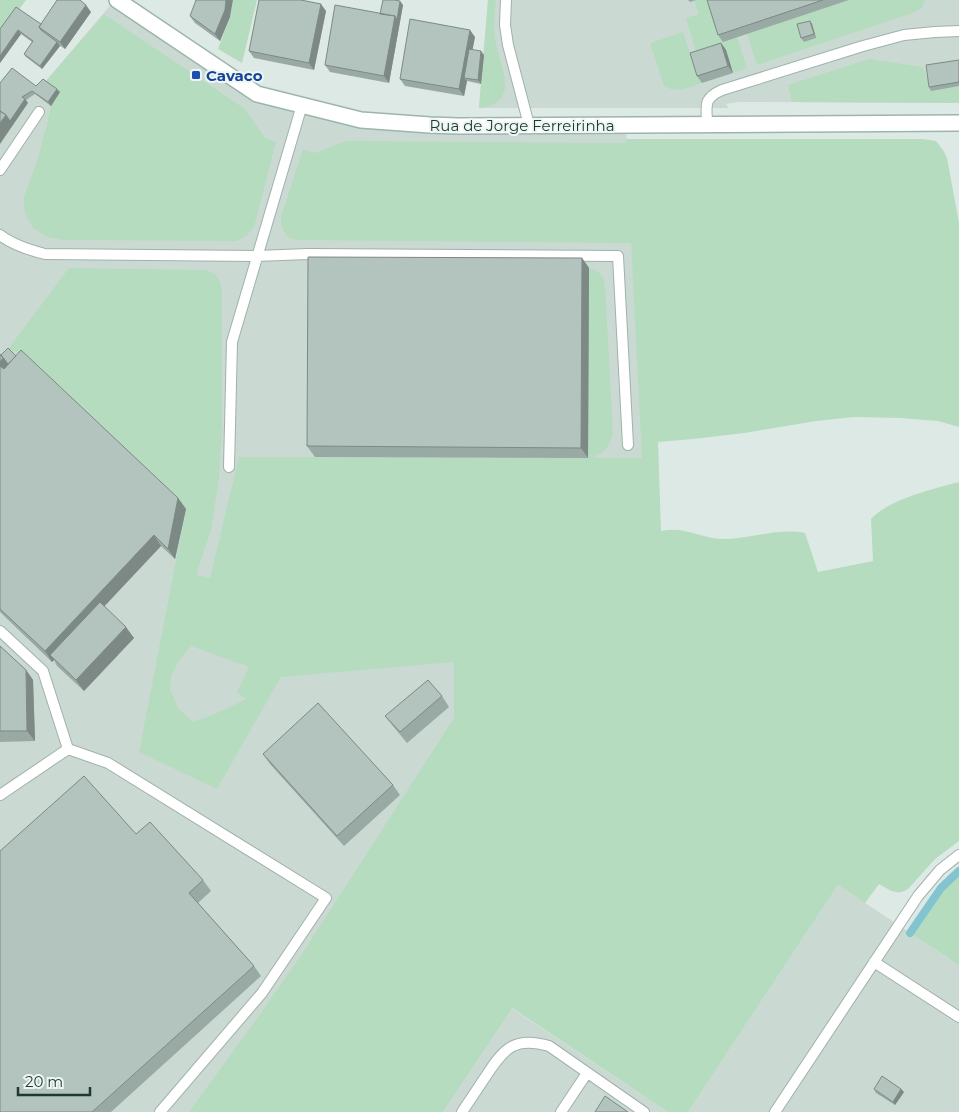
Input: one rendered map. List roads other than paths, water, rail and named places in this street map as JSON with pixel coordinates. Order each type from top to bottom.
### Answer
[{"type":"street","name":"Rua de Jorge Ferreirinha","points":[[117,0],[257,94],[361,120],[430,125],[959,123]]},
{"type":"lane","points":[[506,0],[505,25],[508,45],[529,125]]},
{"type":"lane","points":[[708,125],[707,102],[709,97],[722,90],[904,35],[959,30]]},
{"type":"lane","points":[[229,467],[232,342],[302,105]]},
{"type":"lane","points":[[0,170],[39,112]]},
{"type":"lane","points":[[0,235],[26,250],[45,254],[618,256],[628,445]]},
{"type":"lane","points":[[0,631],[43,671],[68,749]]},
{"type":"lane","points":[[0,795],[68,749]]},
{"type":"lane","points":[[68,749],[108,763],[326,898],[262,994],[160,1112]]},
{"type":"lane","points":[[776,1112],[918,896],[940,870],[959,855]]},
{"type":"lane","points":[[874,962],[959,1018]]},
{"type":"lane","points":[[462,1112],[498,1057],[509,1047],[524,1042],[536,1042],[549,1046],[644,1112]]},
{"type":"lane","points":[[561,1112],[587,1072]]},
{"type":"waterway","points":[[910,933],[941,888],[959,871]]},
{"type":"place","name":"Cavaco","points":[[196,75]]}]
